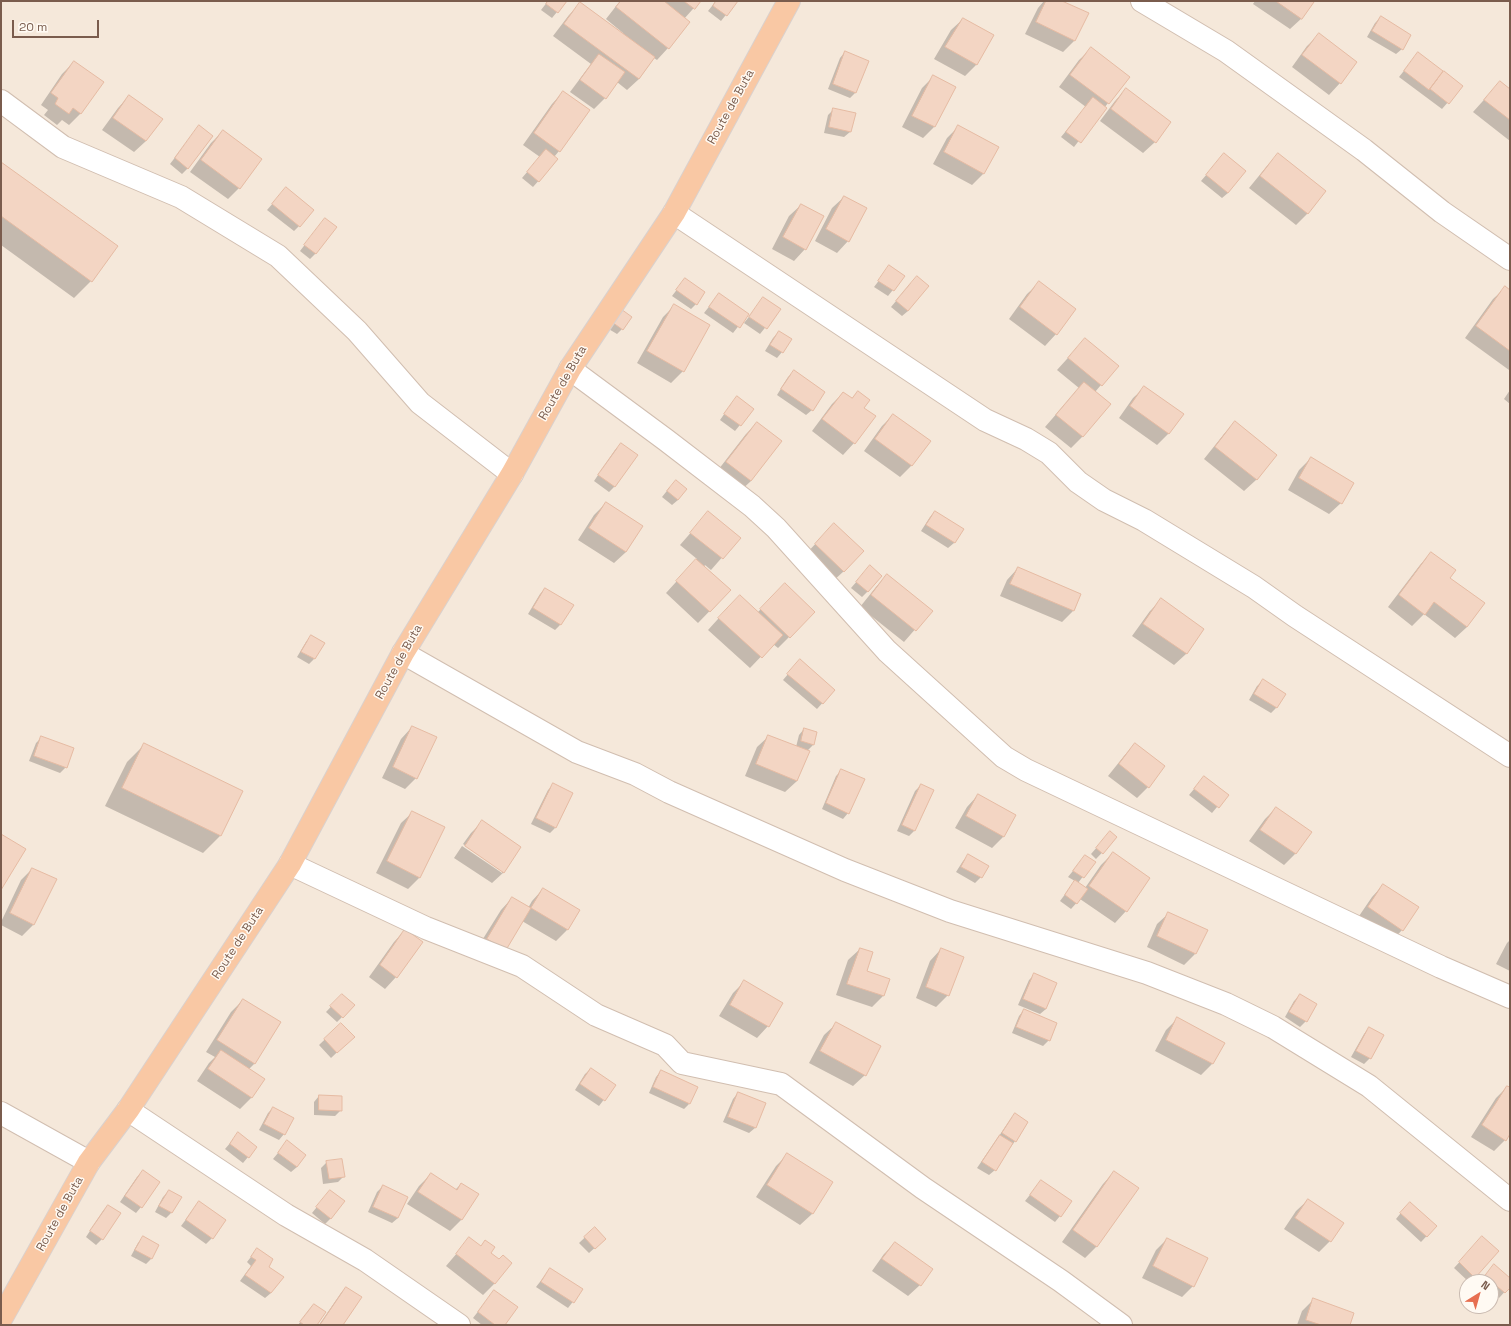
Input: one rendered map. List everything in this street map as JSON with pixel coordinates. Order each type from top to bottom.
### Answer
[{"type":"highway","name":"Route de Buta","points":[[1,1319],[89,1162],[128,1110],[290,864],[403,653],[512,474],[570,369],[674,213],[789,1]]},
{"type":"street","points":[[1142,1],[1226,51],[1364,150],[1442,212],[1510,259]]},
{"type":"street","points":[[1,101],[63,146],[180,197],[278,256],[357,331],[420,403],[512,474]]},
{"type":"street","points":[[674,213],[985,420],[1026,439],[1049,453],[1078,482],[1104,500],[1144,520],[1254,587],[1295,616],[1510,756]]},
{"type":"street","points":[[570,369],[752,506],[776,528],[887,651],[1004,757],[1026,770],[1052,781],[1434,964],[1510,997]]},
{"type":"street","points":[[403,653],[577,752],[635,774],[669,792],[845,870],[950,911],[1147,973],[1233,1008],[1273,1027],[1369,1086],[1510,1200]]},
{"type":"street","points":[[290,864],[426,928],[522,966],[596,1015],[666,1045],[682,1063],[781,1084],[924,1188],[1061,1281],[1121,1325]]},
{"type":"street","points":[[128,1110],[286,1215],[365,1260],[459,1325]]},
{"type":"street","points":[[1,1113],[89,1162]]},
{"type":"shaded area","points":[[1,1],[1510,1],[1510,1325],[1,1325]]},
{"type":"building","points":[[548,1],[567,1],[558,13],[546,4]]},
{"type":"building","points":[[621,1],[664,1],[690,22],[669,49],[616,7]]},
{"type":"building","points":[[684,1],[701,1],[695,9]]},
{"type":"building","points":[[716,1],[738,1],[727,16],[713,6]]},
{"type":"building","points":[[1046,1],[1062,1],[1089,13],[1075,41],[1036,22]]},
{"type":"building","points":[[1276,1],[1312,1],[1314,2],[1302,19]]},
{"type":"building","points":[[580,2],[655,57],[639,79],[564,24]]},
{"type":"building","points":[[1381,16],[1411,35],[1403,50],[1372,31]]},
{"type":"building","points":[[963,18],[994,35],[977,65],[945,47]]},
{"type":"building","points":[[1319,33],[1357,62],[1341,84],[1302,55]]},
{"type":"building","points":[[1091,47],[1130,77],[1109,104],[1070,75]]},
{"type":"building","points":[[845,51],[869,61],[856,93],[833,84]]},
{"type":"building","points":[[1418,52],[1443,71],[1429,90],[1404,71]]},
{"type":"building","points":[[599,54],[625,72],[606,99],[580,80]]},
{"type":"building","points":[[74,61],[104,82],[81,114],[73,108],[69,114],[55,104],[58,98],[51,93]]},
{"type":"building","points":[[1444,71],[1463,86],[1449,104],[1430,89]]},
{"type":"building","points":[[933,75],[956,87],[935,127],[912,116]]},
{"type":"building","points":[[1500,81],[1510,89],[1510,120],[1484,100]]},
{"type":"building","points":[[1126,88],[1171,122],[1156,143],[1111,109]]},
{"type":"building","points":[[563,91],[590,110],[560,152],[534,133]]},
{"type":"building","points":[[129,95],[163,119],[146,141],[113,118]]},
{"type":"building","points":[[1093,97],[1107,108],[1081,143],[1066,132]]},
{"type":"building","points":[[833,108],[856,113],[851,132],[829,127]]},
{"type":"building","points":[[199,125],[213,136],[188,169],[175,158]]},
{"type":"building","points":[[958,125],[999,147],[984,174],[944,152]]},
{"type":"building","points":[[223,130],[262,159],[240,189],[201,160]]},
{"type":"building","points":[[546,149],[558,159],[539,182],[527,172]]},
{"type":"building","points":[[1224,153],[1246,171],[1228,193],[1206,175]]},
{"type":"building","points":[[1278,153],[1326,191],[1308,214],[1260,176]]},
{"type":"building","points":[[1,162],[118,246],[92,282],[1,216]]},
{"type":"building","points":[[286,187],[314,210],[300,227],[272,204]]},
{"type":"building","points":[[844,196],[867,208],[849,242],[826,229]]},
{"type":"building","points":[[801,204],[824,216],[806,250],[783,237]]},
{"type":"building","points":[[325,218],[337,227],[316,254],[304,245]]},
{"type":"building","points":[[889,265],[905,276],[894,291],[878,281]]},
{"type":"building","points":[[917,276],[929,286],[908,311],[896,301]]},
{"type":"building","points":[[685,278],[705,292],[697,305],[676,290]]},
{"type":"building","points":[[1039,281],[1076,309],[1057,335],[1020,307]]},
{"type":"building","points":[[1505,286],[1510,290],[1510,351],[1476,326]]},
{"type":"building","points":[[719,293],[749,314],[740,328],[709,307]]},
{"type":"building","points":[[763,297],[781,309],[767,329],[749,317]]},
{"type":"building","points":[[674,304],[710,325],[684,372],[647,351]]},
{"type":"building","points":[[621,309],[632,317],[623,330],[612,322]]},
{"type":"building","points":[[779,331],[792,339],[783,353],[770,345]]},
{"type":"building","points":[[1085,338],[1119,366],[1102,386],[1068,358]]},
{"type":"building","points":[[794,370],[825,392],[813,411],[781,389]]},
{"type":"building","points":[[1084,382],[1111,404],[1083,437],[1056,415]]},
{"type":"building","points":[[1144,386],[1184,414],[1169,434],[1130,406]]},
{"type":"building","points":[[858,391],[870,400],[864,408],[876,416],[855,444],[822,419],[843,392],[852,398]]},
{"type":"building","points":[[737,396],[754,409],[741,426],[724,414]]},
{"type":"building","points":[[893,414],[931,441],[912,466],[875,439]]},
{"type":"building","points":[[1235,421],[1277,455],[1257,480],[1215,447]]},
{"type":"building","points":[[757,422],[782,441],[751,481],[726,462]]},
{"type":"building","points":[[621,443],[638,455],[615,487],[598,475]]},
{"type":"building","points":[[1311,457],[1354,483],[1342,504],[1299,478]]},
{"type":"building","points":[[676,480],[687,489],[678,500],[667,491]]},
{"type":"building","points":[[606,502],[643,526],[626,552],[589,528]]},
{"type":"building","points":[[708,511],[741,538],[723,559],[690,533]]},
{"type":"building","points":[[935,511],[964,529],[955,543],[926,525]]},
{"type":"building","points":[[834,523],[864,551],[844,572],[815,544]]},
{"type":"building","points":[[1431,552],[1456,570],[1450,578],[1485,603],[1467,627],[1434,602],[1425,615],[1399,595]]},
{"type":"building","points":[[696,559],[731,590],[710,612],[676,581]]},
{"type":"building","points":[[870,565],[882,576],[868,592],[856,582]]},
{"type":"building","points":[[1018,567],[1081,594],[1074,611],[1010,584]]},
{"type":"building","points":[[887,574],[933,611],[916,631],[871,595]]},
{"type":"building","points":[[785,583],[815,612],[790,638],[760,609]]},
{"type":"building","points":[[545,588],[574,605],[561,625],[533,608]]},
{"type":"building","points":[[740,595],[783,635],[762,658],[718,618]]},
{"type":"building","points":[[1161,598],[1204,629],[1187,654],[1143,624]]},
{"type":"building","points":[[311,635],[325,643],[315,659],[301,652]]},
{"type":"building","points":[[800,659],[835,690],[823,704],[787,674]]},
{"type":"building","points":[[1263,679],[1286,694],[1277,708],[1254,694]]},
{"type":"building","points":[[412,726],[437,737],[417,779],[393,767]]},
{"type":"building","points":[[804,728],[817,732],[814,745],[801,741]]},
{"type":"building","points":[[768,735],[810,751],[797,781],[756,764]]},
{"type":"building","points":[[41,736],[74,748],[67,768],[34,756]]},
{"type":"building","points":[[144,743],[243,791],[221,836],[122,788]]},
{"type":"building","points":[[1135,743],[1165,766],[1149,788],[1119,764]]},
{"type":"building","points":[[841,769],[865,779],[849,814],[826,803]]},
{"type":"building","points":[[1204,776],[1229,795],[1219,808],[1194,789]]},
{"type":"building","points":[[553,783],[573,793],[556,828],[536,818]]},
{"type":"building","points":[[921,784],[934,790],[915,831],[902,825]]},
{"type":"building","points":[[978,794],[1016,815],[1004,837],[966,816]]},
{"type":"building","points":[[1276,807],[1312,832],[1296,854],[1260,830]]},
{"type":"building","points":[[412,811],[445,827],[420,878],[387,861]]},
{"type":"building","points":[[482,820],[521,847],[504,873],[465,846]]},
{"type":"building","points":[[1110,831],[1117,837],[1103,854],[1096,848]]},
{"type":"building","points":[[1,834],[26,849],[1,890]]},
{"type":"building","points":[[1113,852],[1150,878],[1127,912],[1089,886]]},
{"type":"building","points":[[968,854],[989,866],[982,878],[961,867]]},
{"type":"building","points":[[1085,855],[1096,862],[1084,878],[1073,871]]},
{"type":"building","points":[[32,868],[57,879],[34,925],[10,913]]},
{"type":"building","points":[[1075,880],[1088,889],[1077,904],[1065,895]]},
{"type":"building","points":[[1383,884],[1419,907],[1403,931],[1368,907]]},
{"type":"building","points":[[543,888],[580,910],[568,930],[531,908]]},
{"type":"building","points":[[512,897],[531,908],[506,950],[487,939]]},
{"type":"building","points":[[1168,912],[1208,930],[1196,954],[1157,936]]},
{"type":"building","points":[[405,929],[423,942],[397,978],[380,965]]},
{"type":"building","points":[[860,948],[873,952],[867,971],[890,979],[884,996],[847,984]]},
{"type":"building","points":[[941,948],[964,957],[949,996],[926,987]]},
{"type":"building","points":[[1034,973],[1057,983],[1046,1009],[1023,999]]},
{"type":"building","points":[[744,980],[783,1003],[769,1027],[730,1005]]},
{"type":"building","points":[[342,994],[355,1005],[343,1018],[330,1006]]},
{"type":"building","points":[[1300,994],[1317,1004],[1307,1022],[1289,1012]]},
{"type":"building","points":[[243,999],[281,1022],[255,1064],[217,1040]]},
{"type":"building","points":[[1024,1009],[1057,1023],[1050,1041],[1016,1027]]},
{"type":"building","points":[[1177,1017],[1225,1043],[1213,1064],[1166,1040]]},
{"type":"building","points":[[836,1022],[881,1046],[866,1076],[820,1051]]},
{"type":"building","points":[[341,1023],[355,1037],[337,1053],[324,1039]]},
{"type":"building","points":[[1369,1027],[1384,1035],[1371,1059],[1356,1051]]},
{"type":"building","points":[[221,1050],[265,1079],[252,1098],[208,1069]]},
{"type":"building","points":[[591,1068],[616,1085],[605,1101],[580,1084]]},
{"type":"building","points":[[661,1070],[698,1087],[690,1104],[653,1087]]},
{"type":"building","points":[[1507,1086],[1510,1087],[1510,1134],[1506,1141],[1482,1125]]},
{"type":"building","points":[[738,1092],[766,1103],[756,1128],[728,1117]]},
{"type":"building","points":[[319,1095],[342,1096],[342,1111],[319,1110]]},
{"type":"building","points":[[273,1107],[294,1118],[285,1135],[264,1124]]},
{"type":"building","points":[[1015,1113],[1028,1122],[1016,1142],[1002,1133]]},
{"type":"building","points":[[238,1132],[257,1147],[249,1158],[230,1144]]},
{"type":"building","points":[[1000,1135],[1013,1143],[996,1171],[982,1162]]},
{"type":"building","points":[[287,1140],[306,1155],[297,1167],[278,1153]]},
{"type":"building","points":[[787,1153],[833,1182],[813,1214],[767,1185]]},
{"type":"building","points":[[342,1159],[345,1177],[329,1179],[326,1161]]},
{"type":"building","points":[[143,1170],[160,1182],[142,1208],[125,1196]]},
{"type":"building","points":[[1114,1171],[1139,1188],[1097,1247],[1073,1230]]},
{"type":"building","points":[[431,1173],[457,1190],[461,1183],[479,1194],[462,1220],[418,1192]]},
{"type":"building","points":[[1041,1180],[1072,1201],[1061,1217],[1030,1195]]},
{"type":"building","points":[[383,1185],[408,1197],[398,1218],[373,1207]]},
{"type":"building","points":[[169,1190],[182,1197],[172,1213],[159,1206]]},
{"type":"building","points":[[330,1190],[345,1201],[331,1219],[316,1207]]},
{"type":"building","points":[[1308,1199],[1344,1223],[1331,1242],[1295,1218]]},
{"type":"building","points":[[199,1201],[226,1220],[213,1239],[186,1220]]},
{"type":"building","points":[[1410,1202],[1437,1226],[1427,1237],[1400,1213]]},
{"type":"building","points":[[108,1205],[121,1213],[103,1240],[90,1231]]},
{"type":"building","points":[[595,1227],[606,1239],[595,1249],[584,1237]]},
{"type":"building","points":[[143,1236],[159,1245],[152,1259],[135,1250]]},
{"type":"building","points":[[1482,1236],[1499,1251],[1479,1274],[1471,1274],[1459,1262]]},
{"type":"building","points":[[469,1237],[481,1246],[485,1240],[495,1247],[491,1253],[499,1259],[503,1255],[512,1263],[495,1284],[456,1254]]},
{"type":"building","points":[[1167,1238],[1208,1258],[1194,1287],[1153,1266]]},
{"type":"building","points":[[895,1242],[933,1269],[921,1286],[882,1259]]},
{"type":"building","points":[[257,1248],[273,1259],[269,1267],[284,1277],[271,1293],[245,1275],[256,1260],[251,1257]]},
{"type":"building","points":[[1494,1264],[1510,1278],[1510,1288],[1505,1293],[1499,1288],[1499,1274],[1486,1274]]},
{"type":"building","points":[[550,1268],[583,1289],[574,1303],[541,1282]]},
{"type":"building","points":[[346,1287],[362,1297],[343,1325],[320,1325]]},
{"type":"building","points":[[494,1290],[518,1307],[505,1325],[495,1325],[478,1312]]},
{"type":"building","points":[[1313,1298],[1354,1313],[1350,1325],[1321,1325],[1306,1320]]},
{"type":"building","points":[[314,1304],[326,1312],[317,1325],[304,1325],[300,1322]]}]
